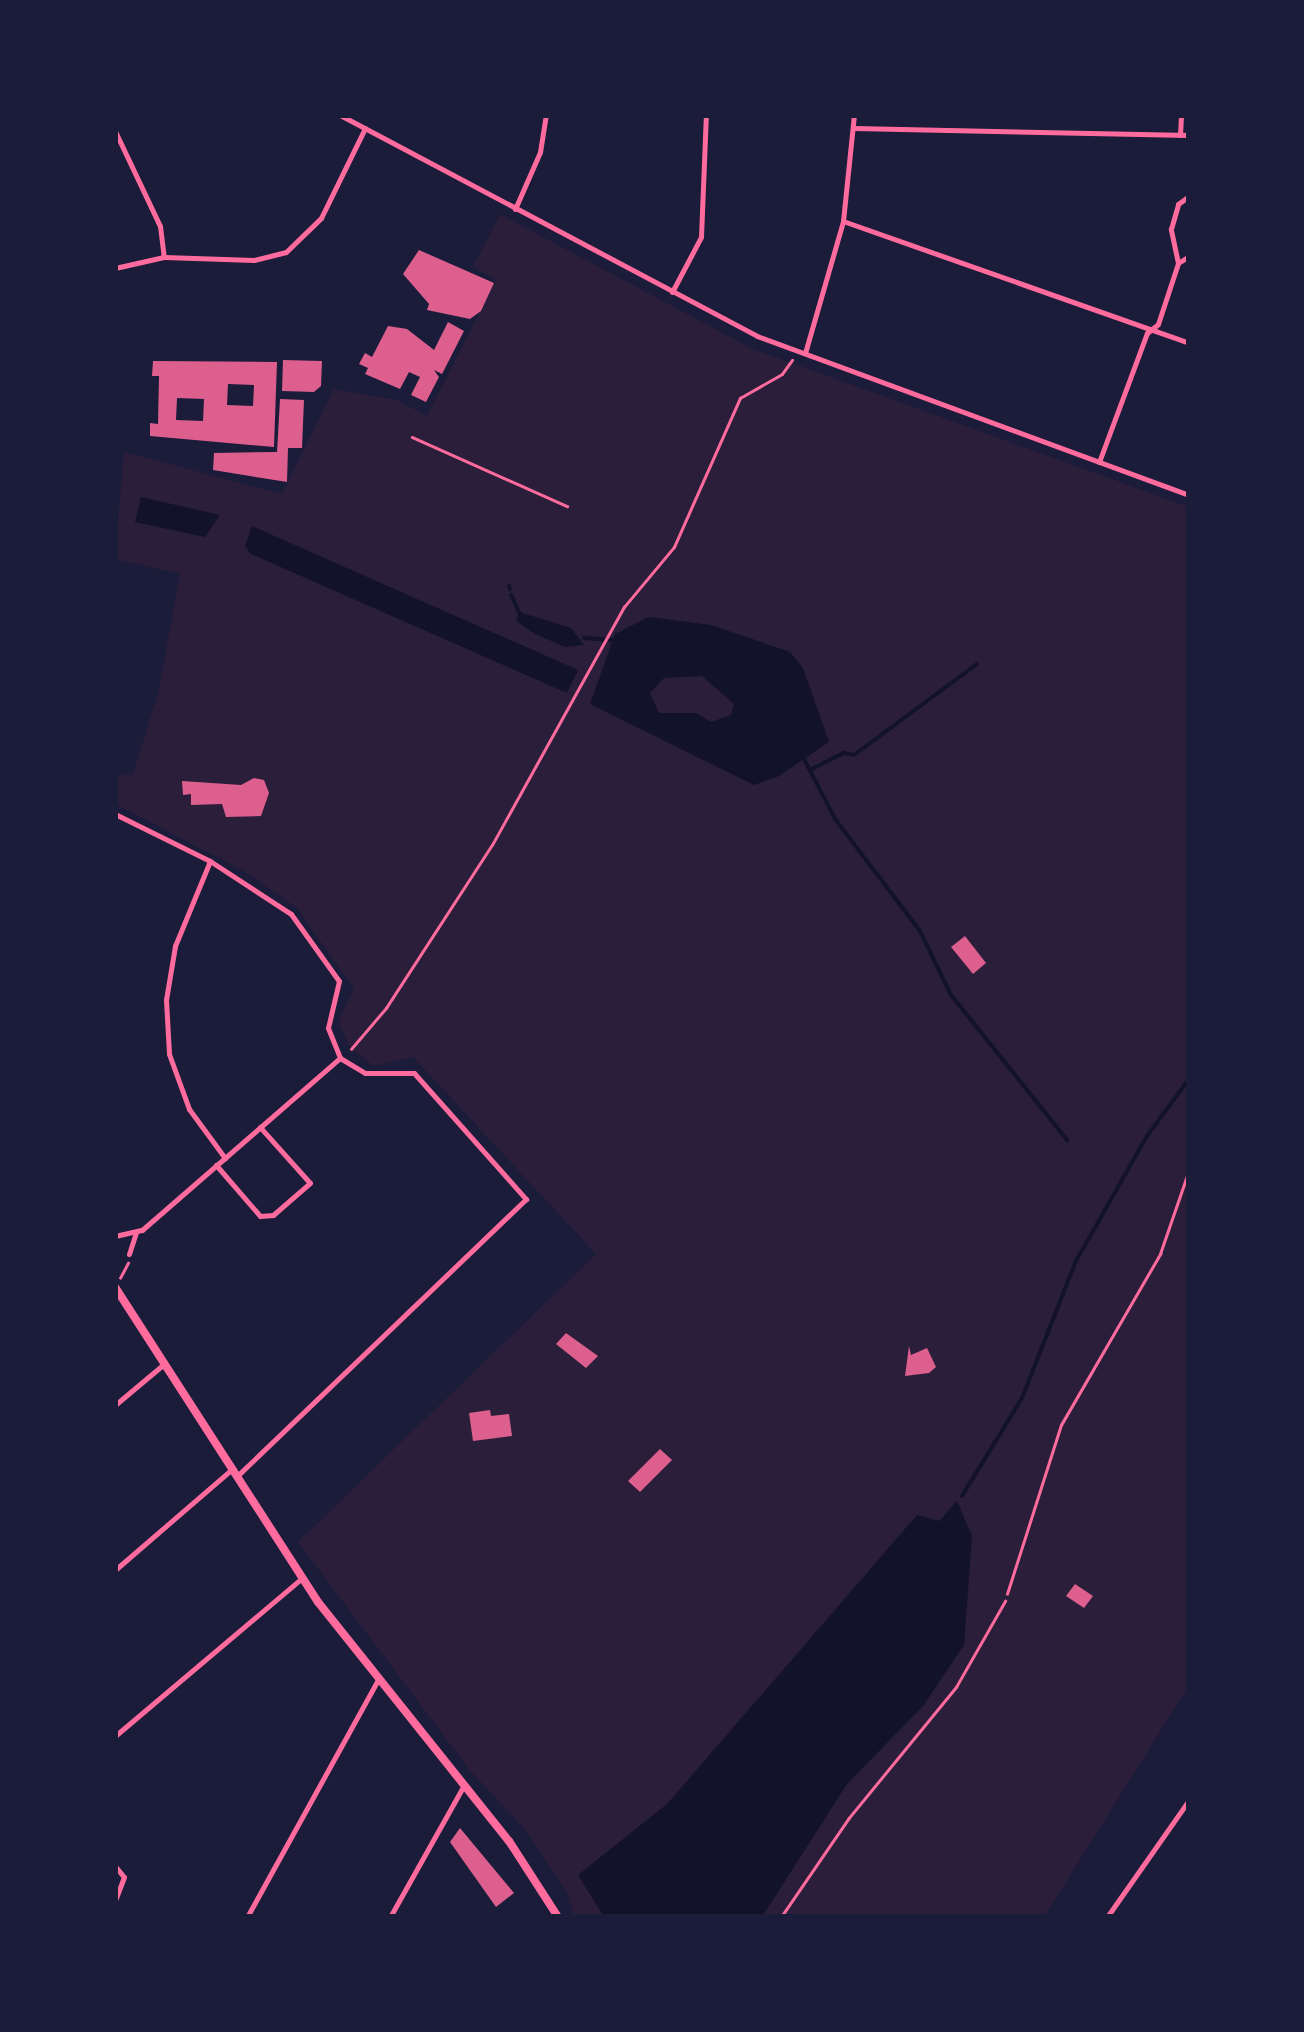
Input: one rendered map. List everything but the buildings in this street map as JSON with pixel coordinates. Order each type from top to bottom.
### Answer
[{"type":"main road","points":[[116,1284],[302,1578],[542,1886],[558,1917]]},
{"type":"street","points":[[340,115],[672,292],[796,350],[1189,495]]},
{"type":"street","points":[[516,209],[540,152],[546,115]]},
{"type":"street","points":[[672,292],[701,237],[706,115]]},
{"type":"street","points":[[805,352],[843,222],[854,115]]},
{"type":"street","points":[[1180,115],[1180,135]]},
{"type":"street","points":[[115,268],[164,257],[254,260],[286,252],[320,218],[365,128]]},
{"type":"street","points":[[854,128],[1189,135]]},
{"type":"street","points":[[115,131],[160,226],[164,257]]},
{"type":"street","points":[[1099,462],[1178,263],[1171,229],[1178,204],[1189,196]]},
{"type":"street","points":[[843,222],[1189,343]]},
{"type":"street","points":[[1178,263],[1189,256]]},
{"type":"street","points":[[115,814],[210,861],[291,914],[326,960],[340,988],[328,1028],[340,1058],[365,1073],[414,1073],[526,1199],[236,1471],[115,1570]]},
{"type":"street","points":[[210,861],[175,946],[166,1000],[169,1054],[189,1109],[224,1158]]},
{"type":"street","points":[[115,1236],[136,1233],[340,1058]]},
{"type":"street","points":[[216,1165],[260,1216],[273,1216],[310,1183],[260,1127]]},
{"type":"street","points":[[130,1254],[136,1233]]},
{"type":"street","points":[[115,1406],[165,1363]]},
{"type":"street","points":[[115,1736],[302,1578]]},
{"type":"street","points":[[247,1917],[378,1680]]},
{"type":"street","points":[[390,1917],[464,1785]]},
{"type":"street","points":[[1107,1917],[1189,1800]]},
{"type":"street","points":[[115,1866],[124,1877],[115,1900]]},
{"type":"lane","points":[[781,1917],[848,1819],[956,1688],[1006,1600]]},
{"type":"path","points":[[351,1049],[386,1008],[492,845],[608,644],[624,607],[674,547],[740,398],[782,374],[796,350]]},
{"type":"path","points":[[412,437],[567,506]]},
{"type":"path","points":[[1006,1600],[1061,1425],[1160,1254],[1189,1170]]},
{"type":"path","points":[[116,1284],[130,1254]]},
{"type":"shaded area","points":[[500,214],[751,348],[1189,507],[1189,1685],[1044,1917],[574,1917],[567,1893],[527,1832],[469,1769],[298,1542],[596,1254],[413,1057],[374,1066],[351,1049],[338,1022],[354,989],[296,907],[242,870],[115,804],[115,776],[133,774],[159,689],[180,574],[115,559],[124,452],[282,494],[334,389],[397,400],[427,416],[496,280],[473,267]]},
{"type":"shaded area","points":[[141,497],[220,515],[205,537],[135,522]]},
{"type":"shaded area","points":[[252,526],[578,670],[567,693],[251,554],[245,546]]},
{"type":"shaded area","points":[[519,612],[571,628],[584,645],[565,647],[535,634],[516,621]]},
{"type":"shaded area","points":[[649,617],[711,625],[790,652],[803,668],[829,742],[779,776],[754,785],[590,704],[615,634]],"holes":[[[702,676],[734,704],[731,715],[711,722],[696,713],[659,713],[650,693],[664,678]]]},
{"type":"shaded area","points":[[957,1501],[972,1536],[964,1645],[923,1706],[847,1784],[762,1917],[604,1917],[578,1875],[667,1804],[917,1515],[939,1521]]},
{"type":"waterway","points":[[511,595],[519,612]]},
{"type":"waterway","points":[[584,638],[615,640]]},
{"type":"waterway","points":[[812,769],[844,753],[854,755],[977,664]]},
{"type":"waterway","points":[[804,759],[835,819],[920,931],[951,995],[1067,1140]]},
{"type":"waterway","points":[[962,1496],[1022,1398],[1076,1261],[1147,1136],[1189,1079]]}]
